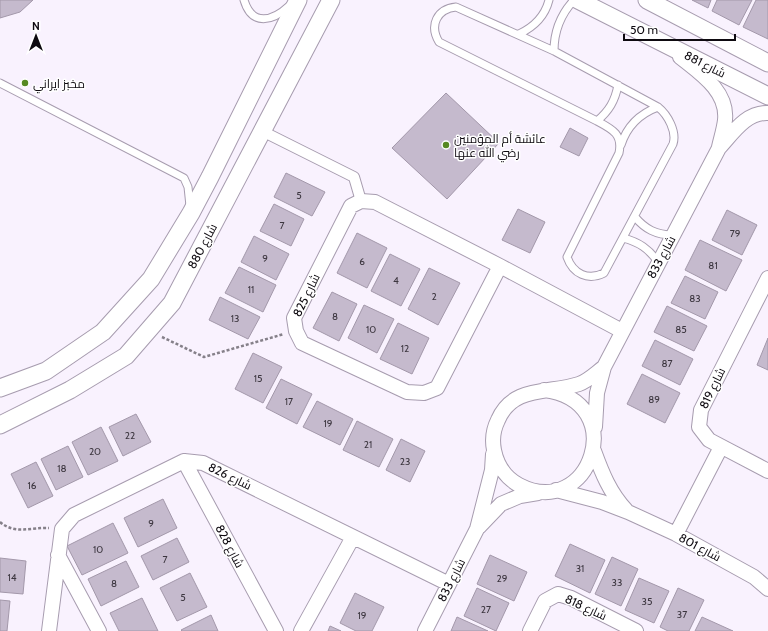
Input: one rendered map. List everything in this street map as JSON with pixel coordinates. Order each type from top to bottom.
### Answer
[{"type":"street","points":[[0,388],[46,371],[103,332],[151,279],[191,213],[297,0]]},
{"type":"street","name":"شارع 880","points":[[0,425],[70,390],[126,356],[172,303],[331,0]]},
{"type":"street","name":"شارع 881","points":[[578,0],[768,96]]},
{"type":"street","points":[[647,0],[768,63]]},
{"type":"street","name":"شارع 833","points":[[657,39],[700,72],[716,88],[723,102],[725,119],[719,148]]},
{"type":"street","name":"شارع 833","points":[[594,434],[597,393],[604,367],[719,148],[744,121],[754,114],[768,112]]},
{"type":"street","points":[[262,131],[354,177],[361,201],[374,202],[500,266],[622,331]]},
{"type":"street","name":"شارع 825","points":[[361,201],[352,206],[294,318],[296,331],[302,343],[407,392],[424,393],[437,388],[500,266]]},
{"type":"street","name":"شارع 819","points":[[721,447],[709,440],[701,431],[699,427],[701,410],[768,278]]},
{"type":"street","name":"شارع 833","points":[[544,390],[580,383],[604,367]]},
{"type":"street","points":[[544,390],[556,391],[568,396],[578,403],[586,412],[594,434],[594,451],[584,472],[576,480],[550,491],[526,488],[510,479],[498,464],[493,446],[495,425],[506,407],[523,394],[544,390]]},
{"type":"street","name":"شارع 833","points":[[426,631],[477,529],[492,470],[493,446]]},
{"type":"street","points":[[676,534],[721,447],[768,471]]},
{"type":"street","name":"شارع 801","points":[[594,451],[603,475],[615,498],[628,512]]},
{"type":"street","points":[[49,631],[62,529],[74,516],[184,461]]},
{"type":"street","name":"شارع 826","points":[[184,461],[203,463],[449,584]]},
{"type":"street","name":"شارع 828","points":[[184,461],[276,631]]},
{"type":"street","name":"شارع 833","points":[[477,529],[501,504],[520,496],[550,491]]},
{"type":"street","name":"شارع 801","points":[[550,491],[602,502],[628,512],[676,534],[754,577],[768,589]]},
{"type":"street","points":[[301,631],[353,537]]},
{"type":"street","points":[[58,555],[99,631]]},
{"type":"street","name":"شارع 818","points":[[530,631],[545,601],[558,594],[572,598],[636,631]]},
{"type":"lane","points":[[244,0],[246,8],[251,15],[258,18],[268,19],[280,15],[297,0]]},
{"type":"lane","points":[[518,34],[529,28],[538,20],[543,14],[548,0]]},
{"type":"lane","points":[[554,50],[557,26],[565,11],[574,0]]},
{"type":"lane","points":[[621,146],[616,133],[597,121],[439,42],[434,29],[438,16],[449,8],[456,7],[518,34],[554,50],[658,107],[668,118],[674,134],[674,141],[604,273],[599,276],[582,274],[572,267],[567,257],[619,153],[627,131],[637,119],[658,107]]},
{"type":"lane","points":[[0,84],[184,178],[188,187],[191,213]]},
{"type":"lane","points":[[597,121],[609,109],[617,94],[618,85]]},
{"type":"lane","points":[[634,216],[650,230],[673,236]]},
{"type":"lane","points":[[623,238],[642,245],[658,262]]},
{"type":"path","points":[[149,330],[204,357],[296,331]]},
{"type":"path","points":[[0,522],[6,527],[20,530],[35,528],[62,529]]},
{"type":"building","points":[[0,0],[33,0],[20,12],[0,18]]},
{"type":"building","points":[[692,0],[711,0],[708,8]]},
{"type":"building","points":[[717,0],[752,0],[739,25],[712,11]]},
{"type":"building","points":[[756,0],[768,0],[768,39],[743,27]]},
{"type":"building","name":"عائشة أم المؤمنين رضي الله عنها","points":[[446,93],[499,143],[447,199],[392,148]]},
{"type":"building","points":[[570,128],[588,138],[579,156],[560,147]]},
{"type":"building","points":[[286,173],[325,192],[312,216],[274,197]]},
{"type":"building","points":[[274,204],[304,219],[291,246],[260,231]]},
{"type":"building","points":[[518,209],[545,222],[530,253],[502,240]]},
{"type":"building","points":[[727,210],[757,225],[742,255],[712,240]]},
{"type":"building","points":[[357,233],[387,248],[367,288],[337,273]]},
{"type":"building","points":[[254,236],[289,254],[276,280],[241,262]]},
{"type":"building","points":[[700,240],[742,260],[726,291],[685,270]]},
{"type":"building","points":[[390,254],[420,269],[401,306],[371,291]]},
{"type":"building","points":[[239,267],[276,285],[263,312],[225,293]]},
{"type":"building","points":[[429,268],[460,283],[438,325],[408,309]]},
{"type":"building","points":[[685,276],[718,292],[705,319],[671,303]]},
{"type":"building","points":[[332,292],[357,304],[339,341],[313,328]]},
{"type":"building","points":[[220,297],[260,317],[248,339],[209,320]]},
{"type":"building","points":[[364,305],[394,319],[377,353],[348,338]]},
{"type":"building","points":[[667,306],[707,326],[694,351],[654,332]]},
{"type":"building","points":[[398,323],[429,338],[412,374],[380,359]]},
{"type":"building","points":[[768,338],[768,370],[757,365]]},
{"type":"building","points":[[655,340],[693,359],[680,385],[642,366]]},
{"type":"building","points":[[253,353],[282,367],[263,403],[235,389]]},
{"type":"building","points":[[642,374],[680,393],[665,423],[627,404]]},
{"type":"building","points":[[281,379],[312,394],[297,424],[266,408]]},
{"type":"building","points":[[317,401],[353,419],[340,445],[303,427]]},
{"type":"building","points":[[136,414],[151,442],[123,456],[109,427]]},
{"type":"building","points":[[357,421],[393,439],[379,467],[343,450]]},
{"type":"building","points":[[101,427],[118,461],[88,475],[72,442]]},
{"type":"building","points":[[401,439],[425,451],[410,482],[386,470]]},
{"type":"building","points":[[68,446],[83,477],[56,490],[41,459]]},
{"type":"building","points":[[36,462],[53,496],[28,508],[11,474]]},
{"type":"building","points":[[163,499],[177,528],[138,547],[124,518]]},
{"type":"building","points":[[113,523],[128,553],[82,575],[67,546]]},
{"type":"building","points":[[177,538],[189,562],[153,580],[141,556]]},
{"type":"building","points":[[570,544],[605,560],[590,593],[555,576]]},
{"type":"building","points":[[490,555],[527,572],[514,601],[477,584]]},
{"type":"building","points":[[612,557],[638,569],[621,606],[595,594]]},
{"type":"building","points":[[0,558],[26,561],[23,594],[0,592]]},
{"type":"building","points":[[126,561],[139,587],[101,606],[88,579]]},
{"type":"building","points":[[190,573],[207,607],[177,621],[160,588]]},
{"type":"building","points":[[639,578],[669,591],[654,623],[625,610]]},
{"type":"building","points":[[477,588],[509,603],[496,631],[464,616]]},
{"type":"building","points":[[678,588],[704,600],[689,631],[668,631],[660,627]]},
{"type":"building","points":[[355,593],[384,607],[372,631],[356,631],[340,623]]},
{"type":"building","points":[[142,598],[158,631],[119,631],[110,613]]},
{"type":"building","points":[[0,600],[10,601],[7,631],[0,631]]},
{"type":"building","points":[[211,615],[218,631],[181,630]]},
{"type":"building","points":[[457,617],[488,631],[451,631]]},
{"type":"building","points":[[702,617],[733,631],[695,631]]},
{"type":"building","points":[[330,626],[341,631],[328,631]]},
{"type":"place","name":"مخبز ايراني","points":[[25,83]]},
{"type":"place","name":"عائشة أم المؤمنين رضي الله عنها","points":[[446,145]]}]
